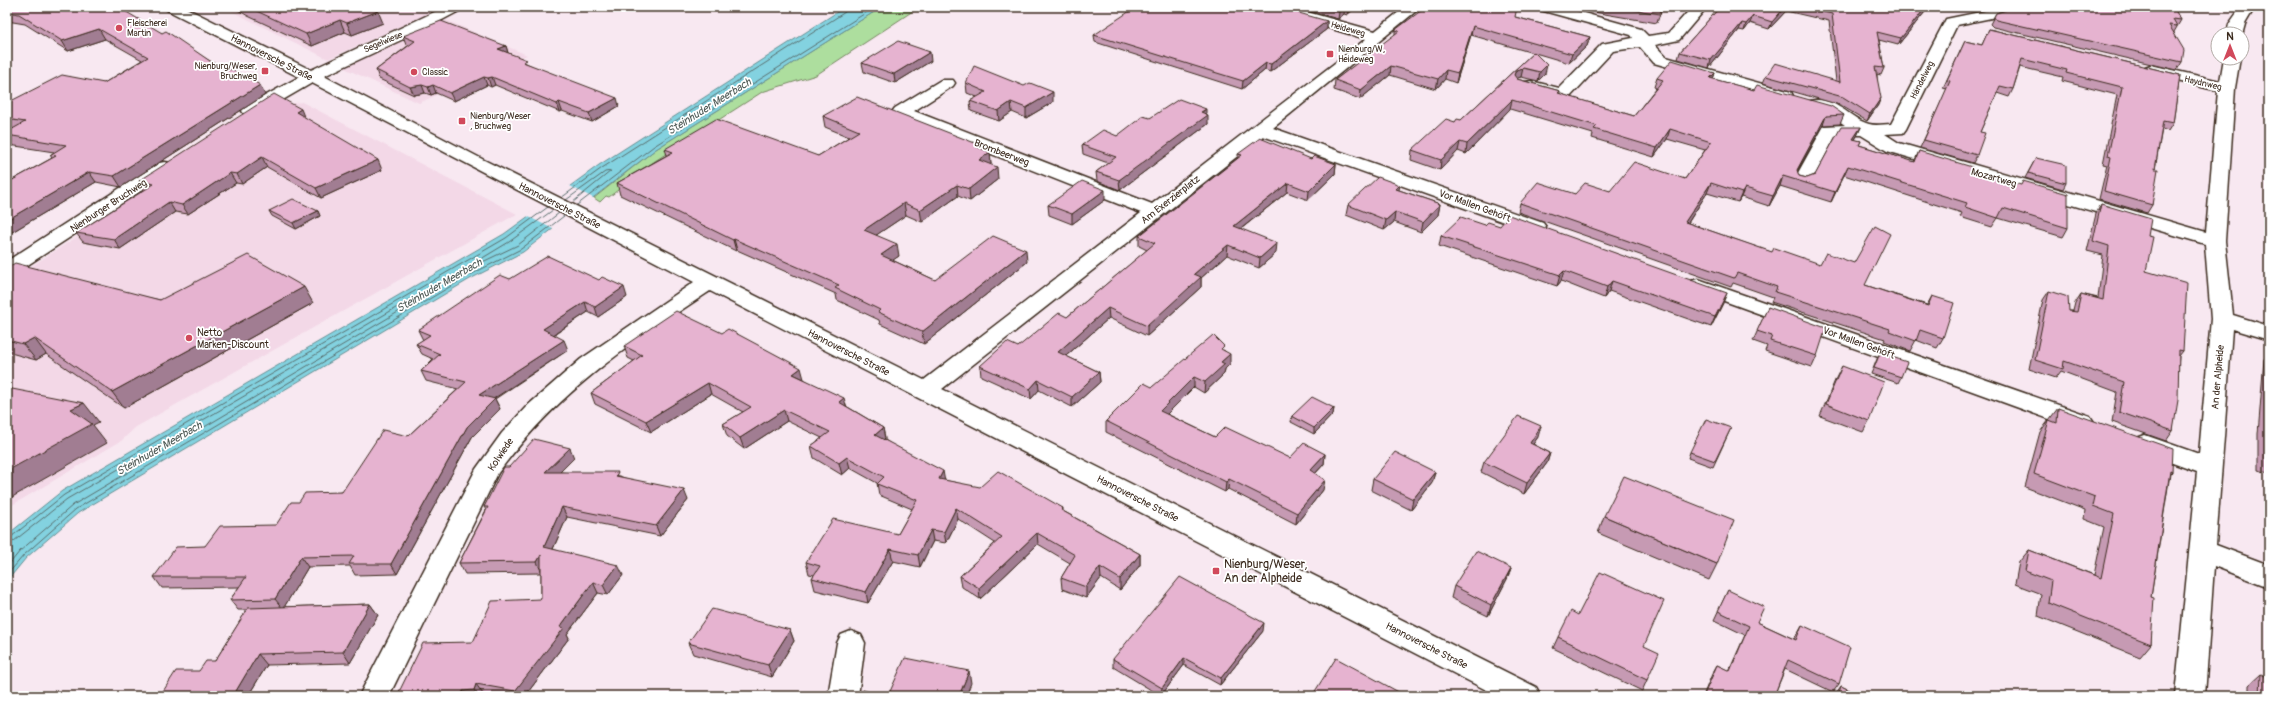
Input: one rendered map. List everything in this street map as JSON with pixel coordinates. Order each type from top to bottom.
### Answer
[{"type":"street","name":"Hannoversche Straße","points":[[172,7],[310,76],[709,282],[926,390],[1526,696]]},
{"type":"street","name":"Segelwiese","points":[[310,76],[331,65],[422,25],[456,7]]},
{"type":"street","name":"Heideweg","points":[[1273,7],[1377,37]]},
{"type":"street","name":"Am Exerzierplatz","points":[[926,390],[1414,7]]},
{"type":"street","name":"Mozartweg","points":[[1545,7],[1636,32],[1660,60],[1834,110],[1893,147],[2216,241]]},
{"type":"street","points":[[1521,83],[1563,94],[1608,47],[1674,37],[1700,7]]},
{"type":"street","name":"Händelweg","points":[[1865,129],[1897,129],[1951,22],[1968,12],[1996,13],[1999,7]]},
{"type":"street","points":[[2237,26],[2248,7]]},
{"type":"street","points":[[1968,12],[1987,31]]},
{"type":"street","name":"Haydnweg","points":[[2134,66],[2227,88]]},
{"type":"street","name":"An der Alpheide","points":[[2190,696],[2222,319],[2223,296],[2216,262],[2216,241],[2227,88],[2231,66]]},
{"type":"street","points":[[237,120],[310,76]]},
{"type":"street","name":"Brombeerweg","points":[[947,83],[901,112],[1154,212]]},
{"type":"street","name":"Vor Mallen Gehöft","points":[[1260,129],[1555,234]]},
{"type":"street","points":[[1802,180],[1830,130],[1865,129]]},
{"type":"street","name":"Nienburger Bruchweg","points":[[7,270],[178,159]]},
{"type":"street","name":"Vor Mallen Gehöft","points":[[1683,280],[2097,427]]},
{"type":"street","name":"Kolwiede","points":[[374,696],[488,469],[507,440],[547,398],[584,367],[709,282]]},
{"type":"street","points":[[2222,319],[2269,333]]},
{"type":"street","points":[[2127,438],[2210,467]]},
{"type":"street","points":[[2202,551],[2269,576]]},
{"type":"street","points":[[843,696],[851,643]]},
{"type":"shaded area","points":[[223,7],[438,7],[430,13],[328,59]]},
{"type":"shaded area","points":[[446,20],[527,55],[419,103],[340,66]]},
{"type":"shaded area","points":[[302,102],[517,214],[136,427],[121,441],[7,508],[7,282],[269,112],[287,104]]},
{"type":"green space","points":[[882,7],[919,7],[816,75],[762,92],[655,161],[609,197],[606,196],[600,202],[594,198],[656,149]]},
{"type":"water","name":"Steinhuder Meerbach","points":[[845,7],[882,7],[656,149],[523,252],[470,279],[78,513],[26,558],[7,581],[7,535],[62,491],[504,234],[599,165]]},
{"type":"pier","points":[[568,185],[595,199],[555,230],[527,216]]},
{"type":"building","points":[[7,7],[118,7],[162,33],[166,31],[210,61],[228,70],[232,69],[260,85],[114,176],[89,172],[7,220],[7,183],[56,156],[50,155],[66,145],[7,135],[7,132],[25,122],[7,119],[7,103],[62,75],[104,83],[148,57],[99,29],[62,41],[19,14],[7,12]]},
{"type":"building","points":[[248,7],[369,7],[378,11],[347,23],[340,20],[306,34]]},
{"type":"building","points":[[1136,7],[1278,7],[1327,21],[1271,64],[1266,63],[1243,81],[1094,35]]},
{"type":"building","points":[[1322,7],[1344,7],[1339,12]]},
{"type":"building","points":[[1426,7],[1517,7],[1515,17],[1590,37],[1572,54],[1473,26],[1458,73],[1446,70],[1438,79],[1391,66],[1361,90],[1335,80],[1399,31],[1395,30]]},
{"type":"building","points":[[1618,7],[1662,7],[1660,14]]},
{"type":"building","points":[[1720,7],[1785,7],[1772,22],[1753,16],[1746,24],[1742,23],[1711,60],[1680,52]]},
{"type":"building","points":[[1801,7],[1926,7],[1901,38],[1877,32],[1884,68],[1875,67],[1881,98],[1870,114],[1843,97],[1766,76],[1775,63],[1840,82],[1832,14]]},
{"type":"building","points":[[2007,7],[2173,7],[2181,20],[2173,19],[2177,26],[2169,25],[2184,50],[2182,62],[1996,20],[1994,17],[1996,13],[2006,10]]},
{"type":"building","points":[[441,21],[506,46],[498,49],[527,60],[523,62],[617,98],[589,113],[559,102],[557,104],[492,77],[484,77],[450,93],[433,85],[428,87],[422,85],[410,87],[376,70],[415,41],[403,36]]},
{"type":"building","points":[[1989,29],[2180,75],[2173,123],[2163,121],[2155,169],[2158,169],[2152,205],[2104,191],[2111,157],[2108,156],[2122,87],[2066,73],[2067,70],[2022,59],[2013,89],[2000,86],[1980,132],[1985,133],[1977,155],[1924,140],[1950,81],[1947,80],[1965,41],[1982,45]]},
{"type":"building","points":[[898,41],[930,52],[894,74],[862,63]]},
{"type":"building","points":[[1534,52],[1547,65],[1540,72],[1523,68],[1516,70],[1514,75],[1517,79],[1560,91],[1558,93],[1634,116],[1663,80],[1657,78],[1672,60],[1715,73],[1710,78],[1754,90],[1757,85],[1831,106],[1844,115],[1826,116],[1797,170],[1799,176],[1807,178],[1815,175],[1841,127],[1861,127],[1853,139],[1861,141],[1859,145],[1915,162],[1919,151],[1972,167],[1971,171],[2021,185],[2023,181],[2068,194],[2068,228],[2003,208],[1998,218],[1965,207],[1967,203],[1848,166],[1835,192],[1783,176],[1773,196],[1745,188],[1742,193],[1711,183],[1685,222],[1772,252],[1774,248],[1820,264],[1826,253],[1854,263],[1875,226],[1890,234],[1865,285],[1928,306],[1932,296],[1954,303],[1943,338],[1920,330],[1916,341],[1889,331],[1890,329],[1775,292],[1777,287],[1737,273],[1734,278],[1520,203],[1538,182],[1575,194],[1585,183],[1610,191],[1634,162],[1685,179],[1711,142],[1670,129],[1657,148],[1594,129],[1597,126],[1512,100],[1467,144],[1460,142],[1441,160],[1412,150],[1446,119],[1455,122],[1457,119],[1461,120]]},
{"type":"building","points":[[974,66],[1024,86],[1030,83],[1053,92],[1026,108],[1011,102],[998,111],[970,101],[986,92],[966,83]]},
{"type":"building","points":[[274,94],[301,109],[296,112],[378,160],[316,188],[262,157],[237,174],[230,173],[182,205],[169,202],[114,239],[76,233],[154,184],[139,181]]},
{"type":"building","points":[[857,97],[980,145],[977,147],[990,152],[979,160],[997,167],[969,189],[957,185],[920,210],[904,203],[864,230],[897,244],[881,255],[935,280],[993,236],[1026,250],[922,332],[878,312],[880,310],[835,288],[839,285],[734,239],[733,240],[617,183],[673,152],[665,149],[716,119],[818,156],[859,131],[823,116]]},
{"type":"building","points":[[1179,99],[1206,109],[1201,112],[1208,115],[1119,180],[1096,172],[1116,157],[1082,145],[1103,130],[1117,136],[1143,116],[1150,118]]},
{"type":"building","points":[[1260,138],[1311,159],[1314,156],[1336,164],[1309,191],[1288,183],[1234,226],[1277,243],[1260,258],[1228,245],[1194,274],[1201,277],[1147,326],[1108,308],[1058,352],[1099,372],[1072,397],[1038,380],[1030,389],[980,366],[1007,342],[1018,347],[1059,313],[1067,317],[1155,243],[1139,236],[1242,155],[1238,154]]},
{"type":"building","points":[[2036,158],[2066,165],[2066,183],[2028,173]]},
{"type":"building","points":[[1378,177],[1400,185],[1396,189],[1440,204],[1423,222],[1395,212],[1386,220],[1348,205]]},
{"type":"building","points":[[1082,181],[1105,190],[1072,214],[1048,205]]},
{"type":"building","points":[[293,199],[318,211],[293,223],[269,211]]},
{"type":"building","points":[[2101,204],[2151,219],[2148,236],[2153,237],[2146,271],[2187,283],[2183,351],[2179,350],[2178,400],[2173,431],[2119,412],[2124,382],[2064,361],[2063,369],[2035,360],[2049,291],[2068,297],[2069,311],[2077,312],[2081,294],[2103,300],[2109,246],[2093,241]]},
{"type":"building","points":[[1509,215],[1727,293],[1715,317],[1612,281],[1607,287],[1564,271],[1560,275],[1441,236],[1461,217],[1485,225],[1488,222],[1500,226]]},
{"type":"building","points":[[248,255],[304,287],[112,392],[34,338],[23,344],[7,340],[7,268],[15,263],[160,300]]},
{"type":"building","points":[[548,256],[599,280],[602,277],[624,287],[595,307],[585,302],[543,329],[564,340],[479,395],[495,399],[467,427],[391,564],[349,564],[354,556],[301,557],[275,599],[230,600],[246,577],[154,577],[176,547],[205,546],[220,526],[276,525],[291,502],[299,502],[305,493],[342,492],[383,430],[408,436],[466,382],[421,371],[440,354],[416,344],[430,335],[418,330],[500,275],[510,279]]},
{"type":"building","points":[[1768,307],[1826,328],[1817,356],[1770,341],[1772,336],[1757,331]]},
{"type":"building","points":[[676,311],[722,333],[728,329],[801,368],[793,374],[844,398],[839,402],[883,428],[875,435],[943,471],[939,479],[980,487],[998,471],[1063,508],[1061,510],[1140,554],[1120,579],[1100,567],[1086,587],[1061,578],[1075,555],[1037,533],[979,588],[960,576],[1002,537],[956,508],[944,532],[931,530],[918,555],[890,549],[866,592],[812,578],[820,566],[806,562],[833,519],[898,534],[917,500],[877,484],[884,477],[847,457],[839,463],[811,446],[830,432],[784,410],[740,438],[723,424],[751,407],[708,383],[646,421],[591,393],[642,355],[624,346]]},
{"type":"building","points":[[1213,335],[1224,346],[1221,349],[1230,354],[1221,362],[1225,364],[1205,382],[1194,377],[1160,411],[1215,437],[1225,427],[1290,458],[1304,443],[1325,454],[1310,470],[1325,480],[1297,513],[1229,479],[1226,482],[1106,421],[1144,383],[1152,387]]},
{"type":"building","points":[[1880,353],[1907,362],[1901,377],[1874,368]]},
{"type":"building","points":[[1842,366],[1884,382],[1869,421],[1826,404]]},
{"type":"building","points":[[7,388],[84,403],[71,409],[92,424],[7,471]]},
{"type":"building","points":[[1312,397],[1334,408],[1314,428],[1292,416]]},
{"type":"building","points":[[2269,403],[2269,459],[2267,422]]},
{"type":"building","points":[[2058,408],[2173,449],[2172,472],[2170,471],[2151,597],[2154,598],[2151,644],[2048,603],[2051,581],[2025,571],[2029,550],[2101,578],[2114,514],[2093,506],[2095,497],[2034,474],[2049,420],[2057,423]]},
{"type":"building","points":[[1518,416],[1541,426],[1530,443],[1550,453],[1527,483],[1484,462]]},
{"type":"building","points":[[1706,419],[1731,428],[1715,461],[1690,452]]},
{"type":"building","points":[[534,439],[570,448],[545,472],[618,472],[616,476],[684,490],[656,526],[562,507],[544,547],[618,565],[603,585],[593,582],[560,627],[564,628],[515,691],[476,684],[474,690],[463,691],[461,696],[397,696],[423,643],[473,642],[492,601],[541,599],[541,555],[537,562],[459,563],[488,507],[484,507],[504,467],[509,467]]},
{"type":"building","points":[[1395,452],[1435,472],[1413,499],[1373,479]]},
{"type":"building","points":[[1624,476],[1734,520],[1717,564],[1604,516]]},
{"type":"building","points":[[1476,551],[1511,568],[1491,605],[1454,586]]},
{"type":"building","points":[[1600,572],[1664,601],[1644,646],[1659,653],[1647,680],[1558,637],[1571,611],[1578,615]]},
{"type":"building","points":[[1180,577],[1264,623],[1221,678],[1184,658],[1162,688],[1113,659]]},
{"type":"building","points":[[1728,590],[1764,607],[1757,622],[1796,640],[1802,625],[1850,647],[1839,684],[1788,660],[1774,696],[1704,695],[1717,665],[1730,671],[1749,626],[1718,611]]},
{"type":"building","points":[[370,604],[343,652],[258,654],[233,696],[160,696],[176,671],[199,671],[206,661],[215,661],[248,608]]},
{"type":"building","points":[[712,609],[790,630],[768,665],[688,643]]},
{"type":"building","points":[[905,658],[969,671],[959,696],[888,696]]},
{"type":"building","points":[[1336,658],[1406,696],[1312,696]]},
{"type":"building","points":[[2261,674],[2269,678],[2269,696],[2260,696]]},
{"type":"building","points":[[1841,686],[1862,696],[1838,696]]},
{"type":"building","points":[[863,690],[883,696],[860,696]]},
{"type":"place","name":"Fleischerei Martin","points":[[119,28]]},
{"type":"place","name":"Nienburg/W, Heideweg","points":[[1330,54]]},
{"type":"place","name":"Nienburg/Weser, Bruchweg","points":[[265,71]]},
{"type":"place","name":"Classic","points":[[414,72]]},
{"type":"place","name":"Nienburg/Weser , Bruchweg","points":[[462,121]]},
{"type":"place","name":"Netto Marken-Discount","points":[[189,338]]},
{"type":"place","name":"Nienburg/Weser, An der Alpheide","points":[[1216,571]]}]
